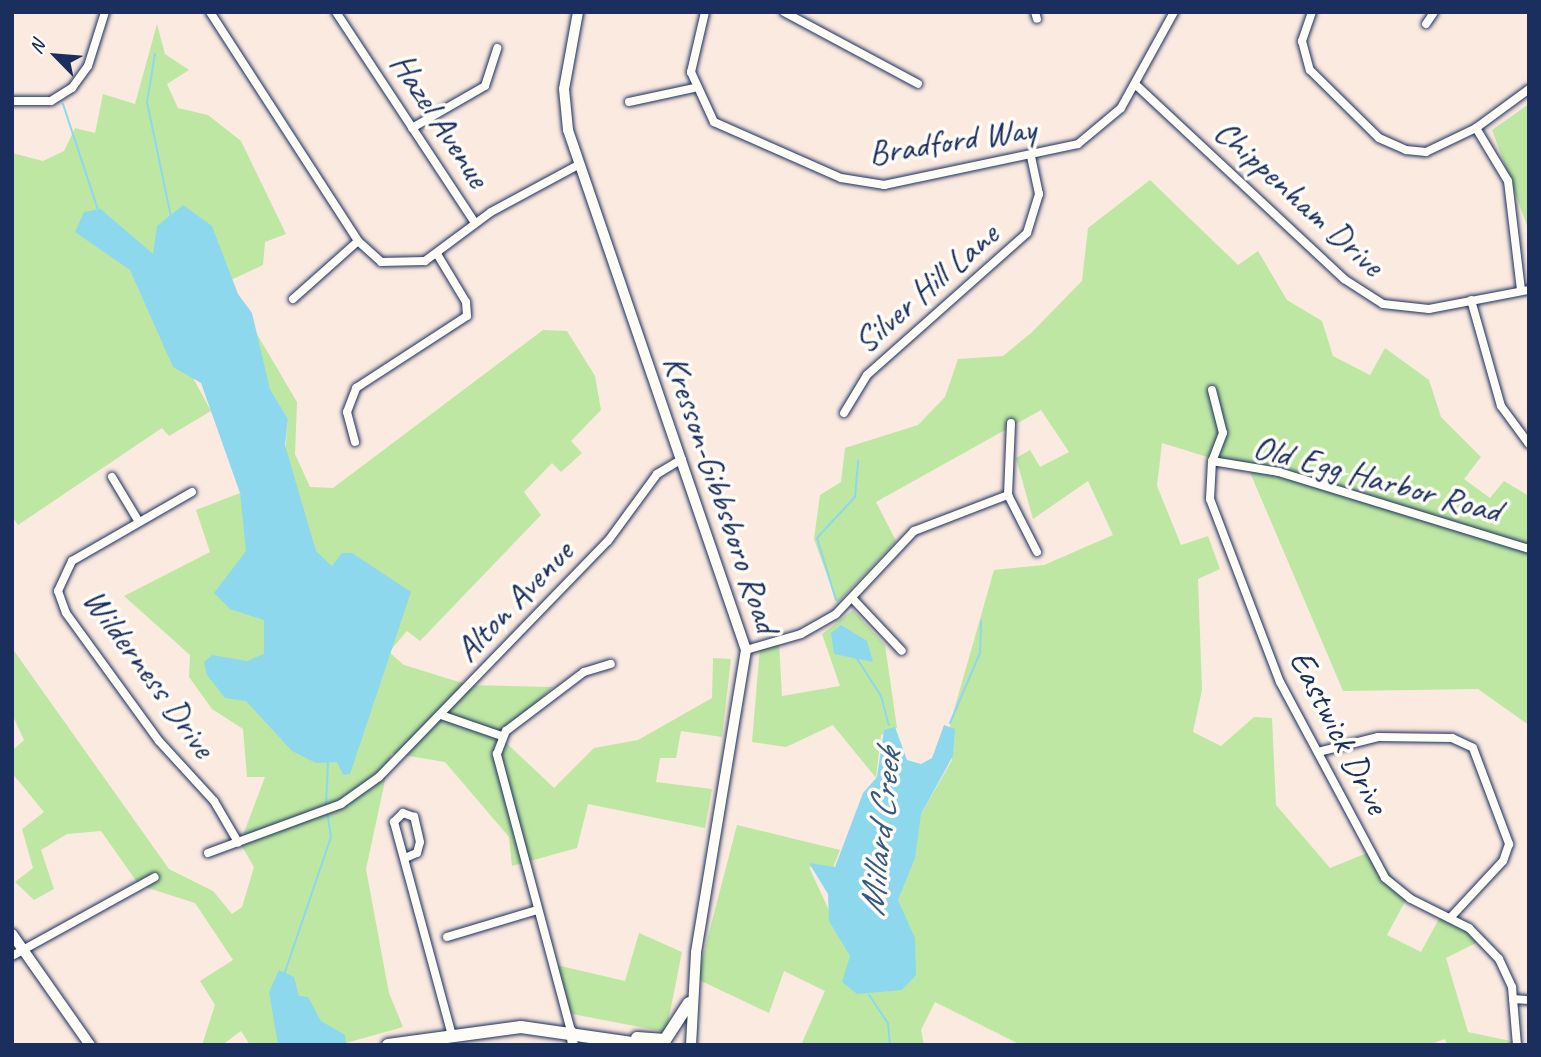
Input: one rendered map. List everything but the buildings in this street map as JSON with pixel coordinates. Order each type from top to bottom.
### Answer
[{"type":"main road","points":[[12,934],[90,1045]]},
{"type":"main road","points":[[628,1039],[665,1040],[689,1003]]},
{"type":"main road","points":[[388,1045],[451,1032],[570,1031],[596,1033],[646,1045]]},
{"type":"street","points":[[12,101],[51,101],[72,88],[88,66],[105,12]]},
{"type":"street","name":"Hazel Avenue","points":[[336,12],[475,223]]},
{"type":"street","name":"Kresson-Gibbsboro Road","points":[[578,12],[564,89],[578,164],[746,650],[689,1003],[691,1045]]},
{"type":"street","points":[[628,102],[694,88],[692,62],[705,12]]},
{"type":"street","points":[[784,12],[918,84]]},
{"type":"street","name":"Bradford Way","points":[[694,88],[714,122],[734,135],[855,182],[884,185],[1031,157],[1089,137],[1121,108],[1174,12]]},
{"type":"street","points":[[1312,12],[1303,41],[1310,70],[1379,138],[1426,152],[1476,128],[1529,89]]},
{"type":"street","points":[[1426,24],[1434,12]]},
{"type":"street","points":[[212,13],[358,241],[390,265],[413,265],[437,254],[475,223],[578,164]]},
{"type":"street","points":[[412,128],[485,86],[497,48]]},
{"type":"street","name":"Chippenham Drive","points":[[1135,84],[1360,292],[1408,310],[1525,290]]},
{"type":"street","points":[[1476,128],[1508,181],[1525,290]]},
{"type":"street","name":"Silver Hill Lane","points":[[844,413],[867,375],[1027,233],[1039,194],[1031,157]]},
{"type":"street","points":[[293,299],[358,241]]},
{"type":"street","points":[[355,442],[347,412],[356,388],[467,316],[466,302],[437,254]]},
{"type":"street","points":[[1471,300],[1502,407],[1529,444]]},
{"type":"street","name":"Eastwick Drive","points":[[1212,390],[1223,433],[1212,461],[1208,488],[1280,682],[1385,878],[1450,918],[1499,959],[1513,999],[1517,1045]]},
{"type":"street","points":[[1011,423],[1008,495],[1037,552]]},
{"type":"street","name":"Alton Avenue","points":[[238,842],[341,804],[379,777],[608,541],[657,474],[682,459]]},
{"type":"street","name":"Old Egg Harbor Road","points":[[1212,461],[1279,472],[1529,548]]},
{"type":"street","points":[[112,477],[139,522]]},
{"type":"street","name":"Wilderness Drive","points":[[192,492],[72,561],[59,598],[159,741],[214,801],[238,842]]},
{"type":"street","points":[[746,650],[801,634],[853,599],[904,538],[1008,495]]},
{"type":"street","points":[[853,599],[902,651]]},
{"type":"street","points":[[573,1045],[497,765],[502,736],[584,672],[611,664]]},
{"type":"street","points":[[441,715],[502,736]]},
{"type":"street","points":[[1318,752],[1378,737],[1452,738],[1473,748],[1509,844],[1503,861],[1450,918]]},
{"type":"street","points":[[405,858],[417,853],[420,842],[414,817],[403,813],[394,822],[451,1032]]},
{"type":"street","points":[[208,853],[238,842]]},
{"type":"street","points":[[12,956],[155,877]]},
{"type":"street","points":[[447,937],[537,910]]},
{"type":"street","points":[[1513,999],[1529,1000]]},
{"type":"street","points":[[585,1045],[596,1033]]},
{"type":"green space","points":[[157,24],[165,54],[189,70],[167,84],[178,108],[208,115],[241,141],[286,234],[265,242],[263,265],[231,280],[153,255],[101,209],[211,411],[169,436],[162,428],[18,525],[12,516],[12,153],[43,161],[64,151],[75,128],[95,133],[103,94],[135,104]]},
{"type":"green space","points":[[1529,104],[1529,231],[1492,130]]},
{"type":"green space","points":[[1150,180],[1238,265],[1258,251],[1287,300],[1322,321],[1333,356],[1370,375],[1385,348],[1429,380],[1441,417],[1481,457],[1464,479],[1490,498],[1504,481],[1529,496],[1529,725],[1478,689],[1343,691],[1249,470],[1162,443],[1157,486],[1181,545],[1208,536],[1220,569],[1198,579],[1202,690],[1193,732],[1221,746],[1254,717],[1272,718],[1276,805],[1330,868],[1372,851],[1408,896],[1387,935],[1421,952],[1442,913],[1484,939],[1446,958],[1468,1032],[1529,1045],[1447,1045],[1445,1039],[1428,1045],[1021,1045],[935,1002],[921,1030],[924,1045],[801,1045],[825,991],[784,971],[769,1013],[697,979],[737,825],[840,850],[833,868],[809,867],[850,956],[846,986],[915,944],[898,900],[921,814],[952,760],[950,724],[994,570],[1044,565],[1113,535],[1088,481],[1033,519],[1016,458],[1030,450],[1040,467],[1069,452],[1041,410],[876,502],[896,541],[837,603],[814,539],[820,495],[841,482],[845,448],[918,425],[945,397],[958,359],[1003,356],[1031,333],[1082,281],[1088,228]]},
{"type":"green space","points":[[254,329],[297,402],[295,454],[310,487],[333,488],[543,330],[567,331],[595,376],[601,410],[571,441],[582,453],[561,472],[552,463],[524,492],[541,515],[420,641],[407,631],[389,652],[404,665],[469,685],[553,687],[500,737],[554,788],[594,748],[638,740],[712,698],[713,658],[731,659],[722,737],[681,731],[676,758],[660,758],[656,782],[712,789],[705,828],[588,804],[577,848],[512,866],[509,837],[445,762],[391,753],[366,869],[389,993],[403,1027],[339,1045],[250,1045],[241,1031],[222,1045],[202,1045],[215,1005],[200,981],[233,960],[195,903],[139,885],[101,831],[67,834],[41,850],[54,889],[34,900],[15,882],[33,868],[22,829],[44,812],[12,773],[13,750],[24,740],[12,714],[12,648],[169,869],[213,891],[232,914],[242,907],[254,867],[240,843],[265,777],[247,777],[243,729],[212,709],[189,677],[190,655],[124,596],[210,552],[196,510],[240,493],[264,620],[264,654],[253,663],[246,701],[349,757],[405,600],[331,568],[310,545],[285,452],[288,419],[270,389]]},
{"type":"green space","points":[[853,610],[885,645],[897,728],[881,735],[876,778],[833,725],[786,747],[752,742],[760,647],[779,642],[782,696],[840,686],[822,634]]},
{"type":"green space","points":[[639,933],[682,952],[666,1032],[567,1013],[552,964],[625,981]]},
{"type":"water","points":[[183,205],[212,226],[238,294],[252,313],[270,389],[288,419],[285,445],[316,551],[332,566],[342,553],[352,553],[411,592],[350,774],[343,775],[337,762],[316,763],[292,751],[246,701],[225,698],[207,675],[204,662],[212,655],[247,661],[264,654],[264,620],[230,609],[214,593],[246,551],[240,493],[201,383],[173,367],[130,270],[75,232],[84,212],[101,209],[153,254],[157,226]]},
{"type":"water","points":[[841,625],[867,641],[873,662],[834,654],[831,633]]},
{"type":"water","points":[[944,725],[955,729],[953,756],[921,814],[915,858],[898,900],[915,938],[916,975],[902,990],[857,994],[842,982],[850,956],[829,921],[828,894],[809,863],[835,867],[863,793],[877,777],[884,730],[895,727],[907,760],[921,764],[932,758]]},
{"type":"water","points":[[279,970],[294,977],[299,996],[308,997],[321,1021],[345,1035],[346,1044],[278,1045],[269,992]]},
{"type":"waterway","points":[[155,54],[147,102],[171,217]]},
{"type":"waterway","points":[[63,104],[98,210]]},
{"type":"waterway","name":"Millard Creek","points":[[836,600],[817,538],[855,497],[858,460]]},
{"type":"waterway","points":[[950,723],[980,653],[981,621]]},
{"type":"waterway","name":"Millard Creek","points":[[856,657],[881,696],[889,725]]},
{"type":"waterway","points":[[326,805],[328,763]]},
{"type":"waterway","points":[[284,975],[331,837],[327,811]]},
{"type":"waterway","name":"Millard Creek","points":[[869,995],[888,1023],[890,1045]]}]
